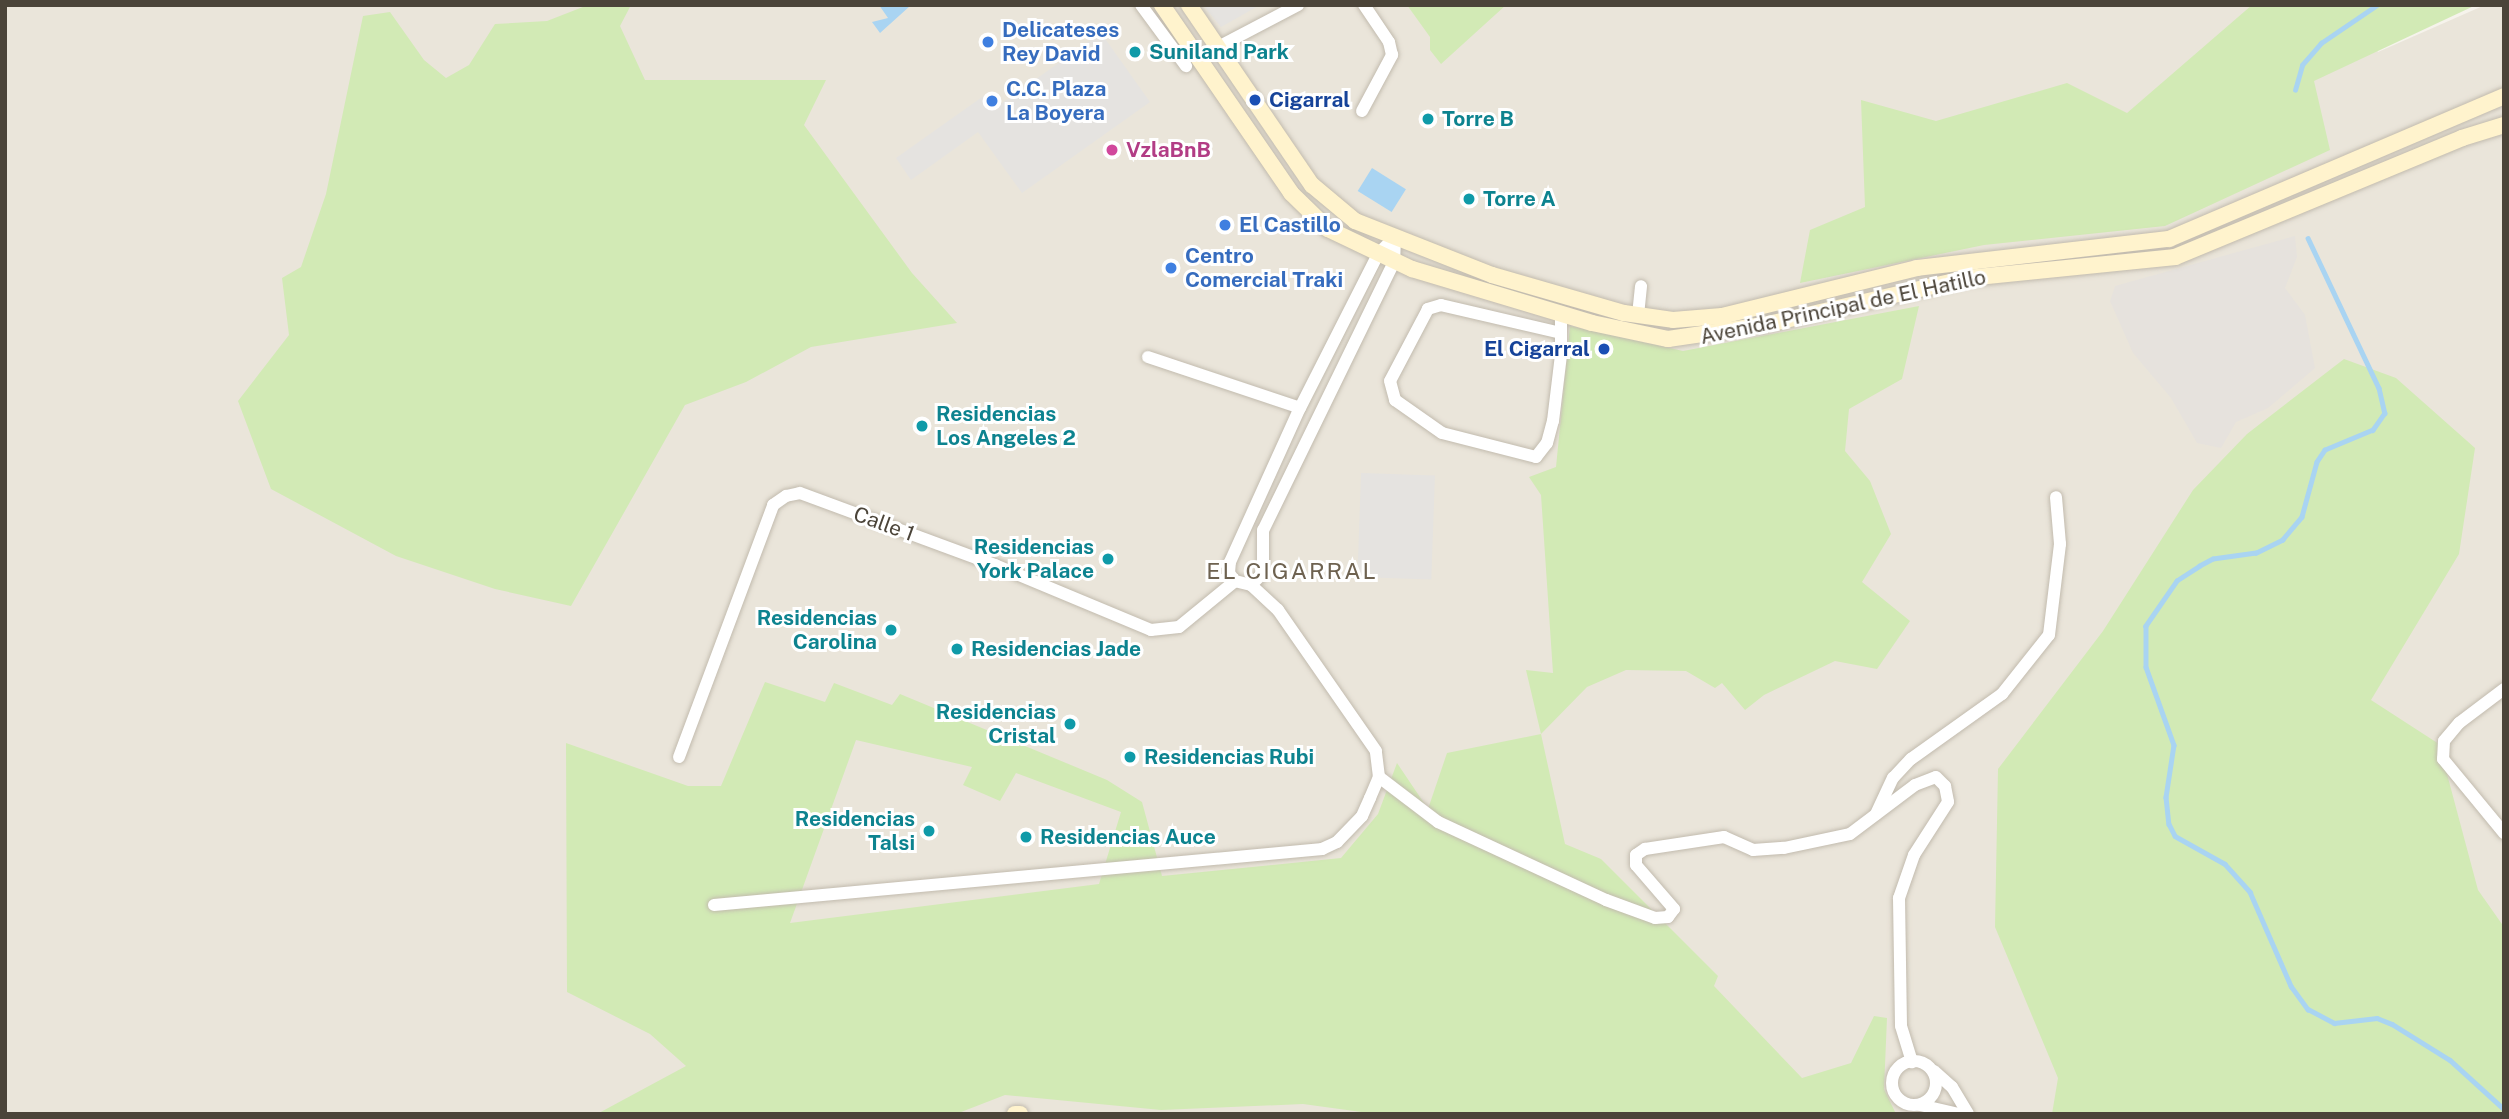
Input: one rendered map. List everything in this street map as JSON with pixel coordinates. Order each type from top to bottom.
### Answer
[{"type":"main road","name":"Avenida Principal de El Hatillo","points":[[1162,5],[1193,61],[1291,193],[1328,229],[1394,262],[1633,333],[1692,338],[1968,278],[2175,257],[2462,138],[2504,125]]},
{"type":"main road","name":"Avenida Principal de El Hatillo","points":[[1189,5],[1312,185],[1355,221],[1492,275],[1639,315],[1699,320],[1917,268],[2169,239],[2504,96]]},
{"type":"street","points":[[1141,5],[1193,61],[1218,45],[1298,5]]},
{"type":"street","points":[[1362,111],[1392,55],[1389,42],[1364,5]]},
{"type":"street","points":[[1395,237],[1378,254],[1300,408],[1230,562],[1229,573],[1235,581],[1251,585],[1278,610],[1370,741],[1379,777],[1438,822],[1606,900],[1655,918],[1668,917],[1674,909],[1636,865],[1636,855],[1645,849],[1724,837],[1753,850],[1784,848],[1850,834],[1925,780],[1936,777],[1945,786],[1948,802],[1914,855],[1899,898],[1901,1027],[1912,1062]]},
{"type":"street","points":[[1251,585],[1264,573],[1264,530],[1394,262],[1395,237]]},
{"type":"street","points":[[1639,315],[1641,286]]},
{"type":"street","points":[[1561,313],[1561,333],[1553,421],[1547,443],[1536,457],[1442,433],[1395,400],[1390,381],[1428,309],[1441,305],[1561,333]]},
{"type":"street","points":[[1149,357],[1300,408]]},
{"type":"street","name":"Calle 1","points":[[679,757],[773,505],[786,496],[800,493],[995,565],[1151,631],[1179,627],[1235,581]]},
{"type":"street","points":[[1876,814],[1893,778],[1911,759],[2002,694],[2049,635],[2060,544],[2056,496]]},
{"type":"street","points":[[1248,525],[1264,530]]},
{"type":"street","points":[[2504,689],[2459,723],[2444,741],[2443,759],[2504,833]]},
{"type":"street","points":[[714,905],[1322,849],[1351,831],[1379,777]]},
{"type":"street","points":[[1959,1114],[1905,1104],[1893,1087],[1899,1068],[1912,1062],[1931,1069],[1952,1087],[1968,1114]]},
{"type":"street","points":[[1919,1105],[1935,1090],[1931,1069]]},
{"type":"shaded area","points":[[5,5],[2352,5],[2378,52],[2485,5],[2504,5],[2504,1114],[5,1114]]},
{"type":"shaded area","points":[[1203,5],[1260,5],[1221,27]]},
{"type":"shaded area","points":[[1101,33],[1150,102],[1022,193],[978,132],[911,180],[896,158],[985,95],[995,108]]},
{"type":"shaded area","points":[[2295,236],[2297,257],[2285,288],[2305,315],[2315,368],[2268,408],[2236,422],[2221,448],[2197,443],[2171,398],[2133,353],[2110,301],[2115,286]]},
{"type":"shaded area","points":[[1361,473],[1435,476],[1431,580],[1357,577]]},
{"type":"green space","points":[[588,5],[631,5],[620,26],[645,80],[826,80],[804,125],[912,273],[957,323],[811,347],[746,382],[685,405],[571,606],[495,589],[396,556],[271,489],[238,401],[289,335],[282,278],[301,267],[326,194],[363,16],[390,12],[424,60],[446,78],[469,65],[495,24],[547,21]]},
{"type":"green space","points":[[1407,5],[1506,5],[1441,64],[1430,50],[1430,37]]},
{"type":"green space","points":[[2252,5],[2476,5],[2314,81],[2330,150],[2165,226],[1984,245],[1800,283],[1810,230],[1865,207],[1861,100],[1936,121],[2067,83],[2127,113]]},
{"type":"green space","points":[[1919,306],[1902,379],[1849,409],[1845,451],[1870,481],[1891,534],[1862,582],[1910,621],[1877,669],[1835,661],[1764,695],[1745,710],[1722,683],[1715,688],[1686,671],[1626,670],[1587,687],[1541,734],[1526,670],[1553,673],[1541,495],[1529,477],[1556,467],[1570,326],[1683,351]]},
{"type":"green space","points":[[2344,359],[2396,378],[2475,448],[2459,554],[2371,700],[2439,744],[2478,890],[2504,927],[2504,1114],[2052,1114],[2058,1078],[1995,927],[1998,769],[2103,631],[2193,490],[2247,434]]},
{"type":"green space","points":[[765,682],[825,702],[834,683],[892,705],[900,694],[1107,780],[1142,802],[1162,876],[1341,858],[1378,814],[1397,763],[1428,809],[1447,753],[1541,734],[1565,844],[1601,859],[1718,976],[1714,986],[1802,1078],[1851,1063],[1874,1016],[1887,1018],[1884,1089],[1896,1114],[1376,1114],[1303,1104],[1161,1110],[1005,1095],[956,1114],[597,1114],[686,1066],[650,1034],[567,992],[566,743],[688,786],[721,786]],"holes":[[[856,740],[972,767],[963,785],[1000,801],[1016,773],[1121,812],[1099,884],[790,923]]]},
{"type":"water","points":[[879,5],[910,6],[880,33],[872,22],[888,18]]},
{"type":"water","points":[[1372,168],[1406,189],[1392,212],[1358,191]]},
{"type":"waterway","points":[[2295,90],[2302,65],[2321,43],[2377,5]]},
{"type":"waterway","points":[[2308,238],[2379,388],[2385,413],[2373,430],[2325,450],[2317,462],[2302,517],[2283,540],[2256,553],[2213,559],[2200,566],[2177,581],[2146,626],[2146,667],[2174,745],[2166,797],[2169,824],[2175,836],[2225,864],[2250,892],[2291,986],[2308,1009],[2334,1023],[2377,1018],[2392,1024],[2450,1060],[2504,1109]]},
{"type":"place","name":"Delicateses Rey David","points":[[988,42]]},
{"type":"place","name":"Suniland Park","points":[[1135,52]]},
{"type":"place","name":"Cigarral","points":[[1255,100]]},
{"type":"place","name":"C.C. Plaza La Boyera","points":[[992,101]]},
{"type":"place","name":"Torre B","points":[[1428,119]]},
{"type":"place","name":"VzlaBnB","points":[[1112,150]]},
{"type":"place","name":"Torre A","points":[[1469,199]]},
{"type":"place","name":"El Castillo","points":[[1225,225]]},
{"type":"place","name":"Centro Comercial Traki","points":[[1171,268]]},
{"type":"place","name":"El Cigarral","points":[[1604,349]]},
{"type":"place","name":"Residencias Los Angeles 2","points":[[922,426]]},
{"type":"place","name":"Residencias York Palace","points":[[1108,559]]},
{"type":"place","name":"Residencias Carolina","points":[[891,630]]},
{"type":"place","name":"Residencias Jade","points":[[957,649]]},
{"type":"place","name":"Residencias Cristal","points":[[1070,724]]},
{"type":"place","name":"Residencias Rubi","points":[[1130,757]]},
{"type":"place","name":"Residencias Talsi","points":[[929,831]]},
{"type":"place","name":"Residencias Auce","points":[[1026,837]]},
{"type":"district","name":"EL CIGARRAL","points":[[1292,571]]}]
